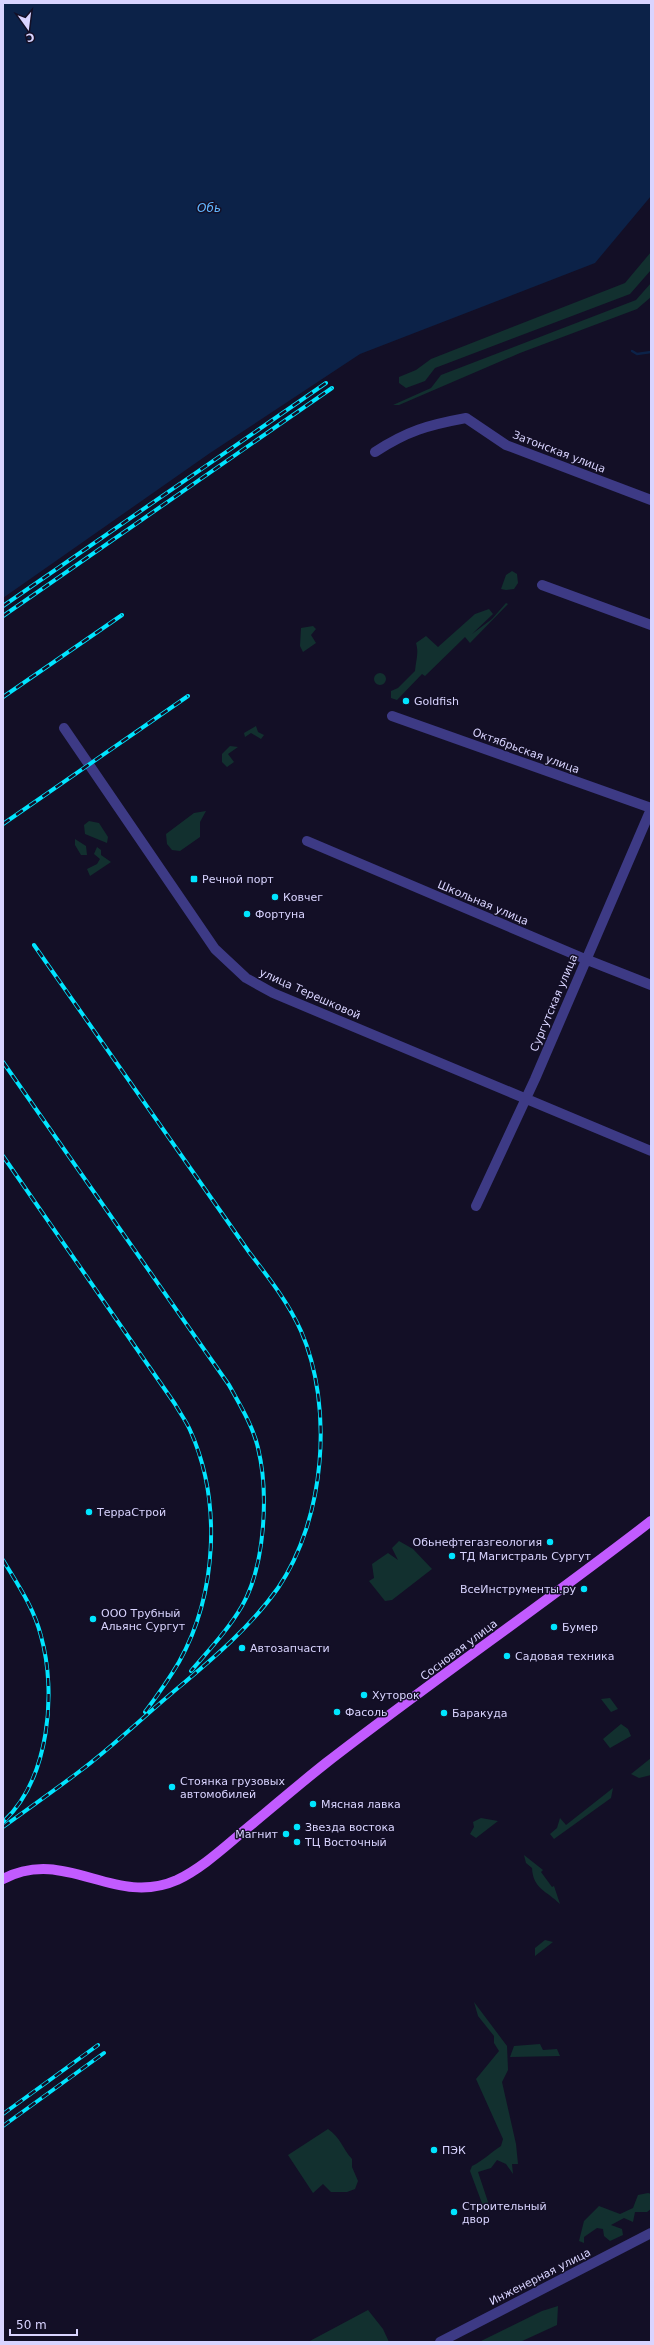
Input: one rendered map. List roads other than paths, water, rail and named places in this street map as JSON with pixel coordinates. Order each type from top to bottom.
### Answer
[{"type":"main road","name":"Сосновая улица","points":[[3,1879],[23,1871],[49,1868],[118,1885],[143,1887],[168,1883],[185,1876],[223,1848],[326,1764],[651,1521]]},
{"type":"street","name":"Затонская улица","points":[[375,452],[396,438],[427,425],[466,418],[506,444],[651,500]]},
{"type":"street","points":[[542,585],[651,626]]},
{"type":"street","name":"Октябрьская улица","points":[[392,716],[651,809]]},
{"type":"street","name":"улица Терешковой","points":[[64,728],[196,924],[226,961],[246,978],[273,993],[651,1151]]},
{"type":"street","name":"Сургутская улица","points":[[476,1206],[525,1099],[651,809]]},
{"type":"street","name":"Школьная улица","points":[[307,841],[585,959],[651,985]]},
{"type":"street","name":"Инженерная улица","points":[[440,2342],[651,2233]]},
{"type":"water","name":"Обь","points":[[3,3],[651,3],[651,196],[595,263],[360,354],[210,453],[3,598]]},
{"type":"waterway","points":[[632,351],[637,354],[651,352]]},
{"type":"railway","points":[[3,606],[326,383]]},
{"type":"railway","points":[[3,616],[332,388]]},
{"type":"railway","points":[[3,697],[122,615]]},
{"type":"railway","points":[[3,824],[188,696]]},
{"type":"railway","points":[[3,1827],[71,1778],[104,1752],[215,1657],[255,1617],[278,1588],[294,1560],[306,1529],[315,1496],[320,1462],[321,1428],[318,1394],[311,1361],[296,1320],[278,1290],[249,1252],[34,945]]},
{"type":"railway","points":[[3,1062],[229,1385],[246,1416],[256,1440],[261,1466],[264,1507],[263,1529],[256,1571],[250,1590],[237,1615],[191,1671]]},
{"type":"railway","points":[[3,1156],[175,1404],[187,1423],[200,1458],[207,1487],[211,1517],[211,1547],[208,1577],[201,1607],[192,1635],[179,1662],[145,1712]]},
{"type":"railway","points":[[3,1560],[25,1597],[38,1626],[46,1659],[48,1683],[48,1709],[40,1759],[31,1782],[19,1803],[4,1821]]},
{"type":"railway","points":[[3,2114],[98,2045]]},
{"type":"railway","points":[[3,2126],[104,2053]]},
{"type":"place","name":"Goldfish","points":[[406,701]]},
{"type":"place","name":"Речной порт","points":[[194,879]]},
{"type":"place","name":"Ковчег","points":[[275,897]]},
{"type":"place","name":"Фортуна","points":[[247,914]]},
{"type":"place","name":"ТерраСтрой","points":[[89,1512]]},
{"type":"place","name":"Обьнефтегазгеология","points":[[550,1542]]},
{"type":"place","name":"ТД Магистраль Сургут","points":[[452,1556]]},
{"type":"place","name":"ВсеИнструменты.ру","points":[[584,1589]]},
{"type":"place","name":"ООО Трубный Альянс Сургут","points":[[93,1619]]},
{"type":"place","name":"Бумер","points":[[554,1627]]},
{"type":"place","name":"Автозапчасти","points":[[242,1648]]},
{"type":"place","name":"Садовая техника","points":[[507,1656]]},
{"type":"place","name":"Хуторок","points":[[364,1695]]},
{"type":"place","name":"Фасоль","points":[[337,1712]]},
{"type":"place","name":"Баракуда","points":[[444,1713]]},
{"type":"place","name":"Стоянка грузовых автомобилей","points":[[172,1787]]},
{"type":"place","name":"Мясная лавка","points":[[313,1804]]},
{"type":"place","name":"Звезда востока","points":[[297,1827]]},
{"type":"place","name":"Магнит","points":[[286,1834]]},
{"type":"place","name":"ТЦ Восточный","points":[[297,1842]]},
{"type":"place","name":"ПЭК","points":[[434,2150]]},
{"type":"place","name":"Строительный двор","points":[[454,2212]]}]
